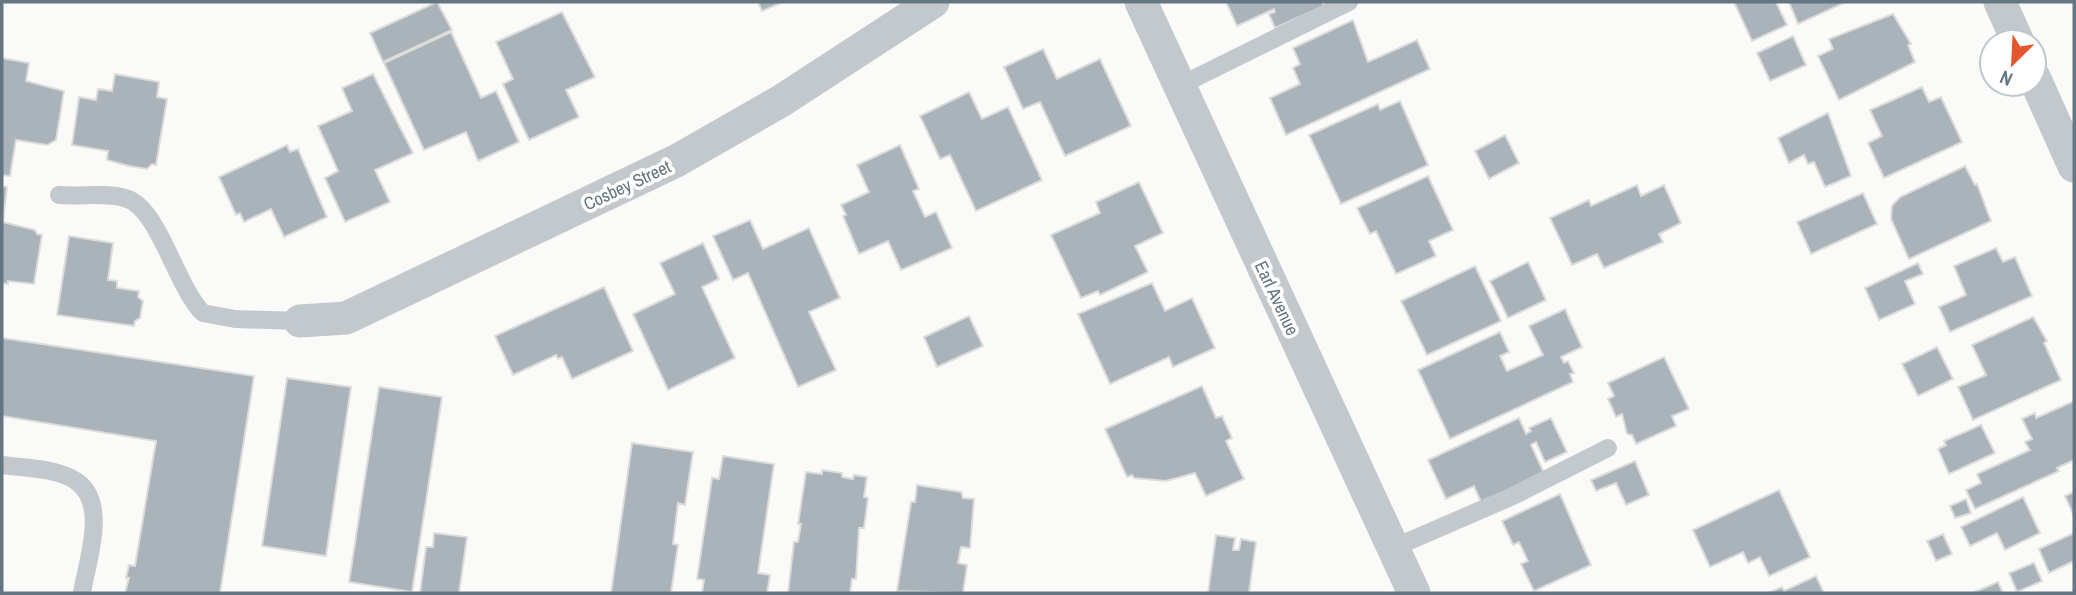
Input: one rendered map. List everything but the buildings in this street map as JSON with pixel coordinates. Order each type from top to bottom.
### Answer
[{"type":"street","name":"Cosbey Street","points":[[300,321],[346,318],[676,161],[781,101],[933,2]]},
{"type":"street","name":"Earl Avenue","points":[[1140,2],[1414,593]]},
{"type":"street","points":[[2000,2],[2012,28]]},
{"type":"street","points":[[2043,98],[2074,166]]},
{"type":"lane","points":[[1179,86],[1349,2]]},
{"type":"lane","points":[[59,195],[110,196],[134,201],[148,214],[173,267],[203,313],[235,319],[300,321]]},
{"type":"lane","points":[[1393,548],[1513,496],[1608,448]]},
{"type":"lane","points":[[2,465],[59,474],[75,480],[86,490],[95,511],[82,593]]}]
